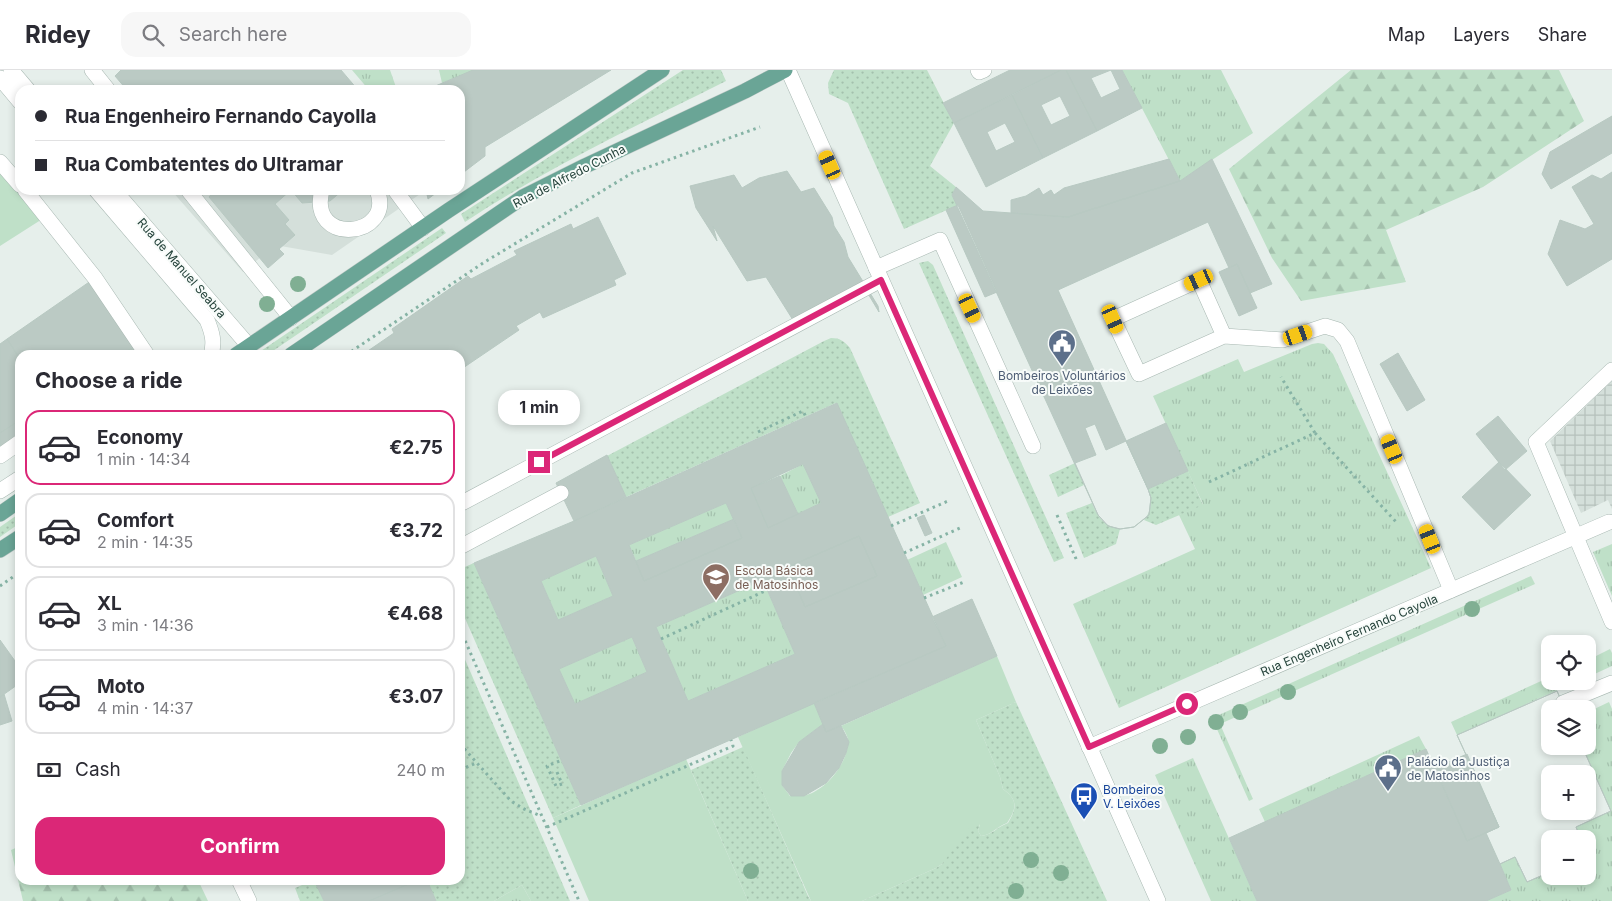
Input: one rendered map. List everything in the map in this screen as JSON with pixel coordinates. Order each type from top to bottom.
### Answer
[{"type":"main road","points":[[243,350],[662,70]]},
{"type":"main road","name":"Rua de Alfredo Cunha","points":[[298,350],[523,197],[787,70]]},
{"type":"main road","points":[[0,514],[15,504]]},
{"type":"main road","points":[[0,550],[15,540]]},
{"type":"street","points":[[11,70],[24,85]]},
{"type":"street","points":[[92,70],[104,85]]},
{"type":"street","points":[[787,70],[1158,901]]},
{"type":"street","points":[[978,70],[979,72],[984,70]]},
{"type":"street","points":[[0,78],[15,96]]},
{"type":"street","points":[[0,162],[15,179]]},
{"type":"street","points":[[29,195],[95,278],[144,350]]},
{"type":"street","points":[[100,195],[206,320],[212,332],[214,345],[212,350]]},
{"type":"street","name":"Rua de Manuel Seabra","points":[[118,195],[249,346]]},
{"type":"street","points":[[192,195],[291,318]]},
{"type":"street","points":[[321,195],[321,209],[325,217],[339,229],[348,231],[366,226],[378,212],[378,196]]},
{"type":"street","points":[[399,195],[423,228]]},
{"type":"street","points":[[465,501],[940,240],[1033,446]]},
{"type":"street","points":[[1224,336],[1199,280],[1113,319],[1139,374],[1224,336],[1283,340],[1325,326],[1338,330],[1347,341],[1451,590]]},
{"type":"street","points":[[1612,370],[1536,442],[1612,622]]},
{"type":"street","points":[[0,456],[15,446]]},
{"type":"street","points":[[0,491],[15,481]]},
{"type":"street","points":[[465,544],[561,494]]},
{"type":"street","name":"Rua Engenheiro Fernando Cayolla","points":[[1089,747],[1609,522]]},
{"type":"street","points":[[1570,700],[1612,683]]},
{"type":"street","points":[[241,885],[249,901]]},
{"type":"path","points":[[353,350],[483,263],[632,173],[760,127]]},
{"type":"path","points":[[1281,377],[1315,433],[1400,526]]},
{"type":"path","points":[[758,432],[802,410],[806,417]]},
{"type":"path","points":[[1208,482],[1315,433]]},
{"type":"path","points":[[891,526],[948,501]]},
{"type":"path","points":[[1057,515],[1077,561]]},
{"type":"path","points":[[904,553],[960,528]]},
{"type":"path","points":[[0,586],[15,576]]},
{"type":"path","points":[[924,598],[964,582]]},
{"type":"path","points":[[661,639],[767,590]]},
{"type":"path","points":[[465,640],[579,901]]},
{"type":"path","points":[[547,826],[733,746],[731,740]]},
{"type":"path","points":[[465,750],[511,801],[542,817]]},
{"type":"path","points":[[557,772],[562,784],[556,786],[547,766],[562,760]]},
{"type":"path","points":[[465,768],[476,763]]},
{"type":"shaded area","points":[[175,195],[419,195],[332,255],[275,245],[243,272]]},
{"type":"shaded area","points":[[1612,381],[1612,509],[1608,500],[1581,513],[1550,441]]},
{"type":"green space","points":[[352,70],[390,70],[395,85],[365,85]]},
{"type":"green space","points":[[439,70],[475,70],[442,83]]},
{"type":"green space","points":[[683,70],[721,70],[726,81],[561,165],[465,222],[461,214]]},
{"type":"green space","points":[[834,70],[927,70],[954,123],[930,166],[956,187],[952,195],[958,205],[904,229],[848,103],[829,94],[828,83]]},
{"type":"green space","points":[[1122,70],[1221,70],[1253,133],[1180,181]]},
{"type":"green space","points":[[1351,70],[1559,70],[1584,121],[1483,187],[1386,230],[1406,282],[1301,301],[1272,258],[1229,169]]},
{"type":"green space","points":[[0,162],[15,179],[15,195],[29,195],[47,216],[0,246]]},
{"type":"green space","points":[[442,228],[446,233],[274,350],[262,350]]},
{"type":"green space","points":[[928,261],[933,265],[1064,558],[1054,562],[919,263]]},
{"type":"green space","points":[[831,338],[842,340],[850,348],[920,503],[888,517],[836,403],[626,497],[607,456]]},
{"type":"green space","points":[[1318,343],[1324,344],[1333,354],[1431,568],[1119,708],[1073,604],[1195,549],[1179,515],[1203,504],[1153,396],[1238,359],[1244,372]]},
{"type":"green space","points":[[1075,463],[1084,485],[1058,497],[1049,475]]},
{"type":"green space","points":[[803,464],[821,503],[798,514],[780,476]]},
{"type":"green space","points":[[1188,471],[1203,505],[1156,525],[1144,520],[1149,513],[1150,498],[1148,489]]},
{"type":"green space","points":[[726,503],[734,519],[636,561],[629,545]]},
{"type":"green space","points":[[1092,503],[1102,520],[1109,526],[1120,529],[1116,544],[1084,558],[1066,513]]},
{"type":"green space","points":[[15,516],[15,526],[0,537],[0,527]]},
{"type":"green space","points":[[946,542],[962,577],[923,595],[907,560]]},
{"type":"green space","points":[[1612,544],[1612,596],[1593,552]]},
{"type":"green space","points":[[596,556],[613,596],[558,620],[541,581]]},
{"type":"green space","points":[[474,563],[581,805],[553,818],[465,618],[465,567]]},
{"type":"green space","points":[[1531,576],[1535,584],[1220,724],[1253,799],[1249,801],[1212,718]]},
{"type":"green space","points":[[763,580],[795,654],[688,701],[656,627]]},
{"type":"green space","points":[[632,637],[647,672],[575,704],[559,669]]},
{"type":"green space","points":[[1610,649],[1612,653],[1612,666],[1596,673],[1596,656]]},
{"type":"green space","points":[[997,656],[1016,702],[976,720],[1000,777],[1003,789],[1011,797],[1014,804],[1013,813],[1007,823],[981,836],[978,831],[980,824],[936,868],[862,901],[811,901],[738,737],[814,703],[823,724],[799,742],[782,771],[782,785],[790,796],[811,794],[833,777],[843,761],[848,742],[841,726]]},
{"type":"green space","points":[[465,660],[570,901],[531,901],[522,885],[494,901],[436,901],[429,885],[465,885]]},
{"type":"green space","points":[[1541,681],[1541,690],[1558,690],[1457,735],[1451,722]]},
{"type":"green space","points":[[1016,702],[1107,901],[862,901],[942,864],[970,827],[980,823],[978,831],[981,836],[1008,823],[1013,813],[1014,801],[1003,789],[1000,777],[976,720]]},
{"type":"green space","points":[[1609,702],[1612,709],[1612,901],[1486,901],[1511,890],[1500,864],[1515,857],[1527,882],[1541,876],[1541,885],[1596,885],[1596,830],[1577,830],[1576,827],[1591,820],[1596,820],[1596,818],[1611,811],[1596,777],[1596,765],[1590,765],[1586,755],[1596,755],[1596,708]]},
{"type":"green space","points":[[1419,736],[1426,749],[1265,822],[1259,809]]},
{"type":"green space","points":[[743,747],[811,901],[748,901],[691,770]]},
{"type":"green space","points":[[1193,758],[1257,901],[1211,901],[1155,775]]},
{"type":"green space","points":[[686,759],[748,901],[589,901],[553,818]]},
{"type":"green space","points":[[15,848],[15,867],[11,850]]},
{"type":"green space","points":[[19,885],[200,885],[208,901],[23,901]]},
{"type":"green space","points":[[302,885],[316,885],[324,901],[300,901],[295,888]]},
{"type":"green space","points":[[522,885],[531,901],[494,901]]},
{"type":"building","points":[[121,70],[341,70],[354,85],[123,85],[115,76]]},
{"type":"building","points":[[473,70],[611,70],[485,147],[485,156],[465,171],[465,85],[438,85]]},
{"type":"building","points":[[1010,70],[1061,70],[954,123],[943,103]]},
{"type":"building","points":[[1061,70],[1066,70],[1097,131],[1043,158],[1012,95]]},
{"type":"building","points":[[1066,70],[1122,70],[1142,108],[1097,131]]},
{"type":"building","points":[[1111,70],[1120,89],[1101,98],[1091,78]]},
{"type":"building","points":[[1012,95],[1043,158],[986,187],[954,123]]},
{"type":"building","points":[[1060,96],[1070,116],[1051,125],[1041,105]]},
{"type":"building","points":[[1612,116],[1612,153],[1551,189],[1542,174],[1550,152]]},
{"type":"building","points":[[1005,123],[1015,142],[996,151],[987,132]]},
{"type":"building","points":[[1169,159],[1180,181],[1068,217],[1011,213],[1011,200],[1026,196],[1039,188],[1043,195],[1051,190],[1054,195],[1064,188]]},
{"type":"building","name":"Bombeiros Voluntários de Leixões","points":[[1212,159],[1272,284],[1250,293],[1237,264],[1229,268],[1208,222],[1058,290],[1151,498],[1149,515],[1134,527],[1120,529],[1108,526],[1098,515],[952,195],[956,187],[983,211],[1068,217],[1180,181]]},
{"type":"building","points":[[787,171],[801,192],[814,188],[832,217],[834,226],[844,242],[848,257],[878,306],[879,312],[867,292],[793,320],[766,277],[747,281],[713,226],[717,241],[696,208],[690,186],[734,175],[742,188],[759,178]]},
{"type":"building","points":[[1612,172],[1612,259],[1567,286],[1548,254],[1560,220],[1585,229],[1594,224],[1572,187],[1592,175],[1601,179]]},
{"type":"building","points":[[211,195],[285,195],[275,204],[289,220],[285,224],[295,235],[279,249],[284,254],[268,268],[209,197]]},
{"type":"building","points":[[295,195],[337,195],[330,201],[302,203]]},
{"type":"building","points":[[958,205],[997,292],[985,297],[946,210]]},
{"type":"building","points":[[598,217],[626,274],[614,280],[616,285],[543,318],[540,312],[516,326],[519,330],[465,367],[465,350],[369,350],[394,333],[392,329],[468,276],[471,279],[517,255],[514,251],[571,224],[573,229]]},
{"type":"building","points":[[1237,264],[1257,308],[1239,316],[1219,272]]},
{"type":"building","points":[[95,278],[139,344],[129,350],[15,351],[7,339]]},
{"type":"building","points":[[7,339],[15,351],[15,423],[0,433],[0,344]]},
{"type":"building","points":[[139,344],[143,350],[129,350]]},
{"type":"building","points":[[1398,353],[1425,400],[1407,411],[1380,364]]},
{"type":"building","points":[[837,403],[946,646],[581,805],[474,563],[574,521]],"holes":[[[803,464],[821,503],[768,528],[751,488]],[[726,503],[742,538],[644,581],[629,545]],[[859,536],[877,576],[805,607],[788,567]],[[596,556],[613,596],[558,620],[541,581]],[[763,580],[795,654],[688,701],[656,627]],[[632,637],[647,672],[575,704],[559,669]]]},
{"type":"building","points":[[1498,416],[1527,451],[1505,470],[1476,434]]},
{"type":"building","points":[[15,423],[15,446],[0,456],[0,433]]},
{"type":"building","points":[[1166,423],[1188,471],[1148,489],[1126,441]]},
{"type":"building","points":[[1095,424],[1106,450],[1126,441],[1148,489],[1151,498],[1149,515],[1134,527],[1120,529],[1108,526],[1098,515],[1075,463],[1096,455],[1085,428]]},
{"type":"building","points":[[607,455],[626,497],[574,521],[556,483]]},
{"type":"building","points":[[1499,462],[1531,495],[1494,530],[1462,497]]},
{"type":"building","points":[[780,476],[798,514],[768,528],[751,488]]},
{"type":"building","points":[[924,515],[932,533],[925,536],[917,518]]},
{"type":"building","points":[[734,519],[742,538],[644,581],[636,561]]},
{"type":"building","points":[[859,536],[877,576],[805,607],[788,567]]},
{"type":"building","points":[[972,599],[997,656],[826,732],[814,703],[946,646],[932,617]]},
{"type":"building","points":[[0,640],[15,661],[15,686],[0,697]]},
{"type":"building","name":"Palácio da Justiça de Matosinhos","points":[[1557,691],[1561,700],[1541,700],[1541,755],[1586,755],[1590,765],[1541,765],[1541,820],[1591,820],[1576,827],[1577,830],[1541,830],[1541,876],[1527,882],[1515,857],[1500,864],[1511,890],[1486,901],[1257,901],[1229,838],[1426,749],[1467,841],[1499,827],[1457,735]]},
{"type":"building","points":[[1557,691],[1561,700],[1541,700],[1541,755],[1586,755],[1590,765],[1541,765],[1541,820],[1591,820],[1576,827],[1577,830],[1541,830],[1541,876],[1527,882],[1515,857],[1500,864],[1486,833],[1499,827],[1457,735]]},
{"type":"building","points":[[4,694],[12,721],[0,725],[0,697]]},
{"type":"building","points":[[823,724],[826,732],[841,726],[849,742],[846,753],[839,768],[826,783],[804,796],[791,796],[782,785],[782,771],[799,742]]},
{"type":"building","points":[[1467,754],[1499,827],[1467,841],[1435,768]]},
{"type":"building","name":"Palácio da Justiça de Matosinhos","points":[[1596,777],[1611,811],[1596,818]]},
{"type":"building","points":[[1596,777],[1611,811],[1596,818]]},
{"type":"building","points":[[316,885],[406,885],[369,901],[324,901]]},
{"type":"building","points":[[406,885],[429,885],[436,901],[369,901]]},
{"type":"place","name":"Bombeiros Voluntários de Leixões","points":[[1062,367]]},
{"type":"place","name":"Escola Básica de Matosinhos","points":[[716,601]]},
{"type":"place","name":"Palácio da Justiça de Matosinhos","points":[[1388,792]]},
{"type":"place","name":"Bombeiros V. Leixões","points":[[1084,820]]},
{"type":"route","points":[[539,462],[881,280],[1089,747],[1187,704]]}]
